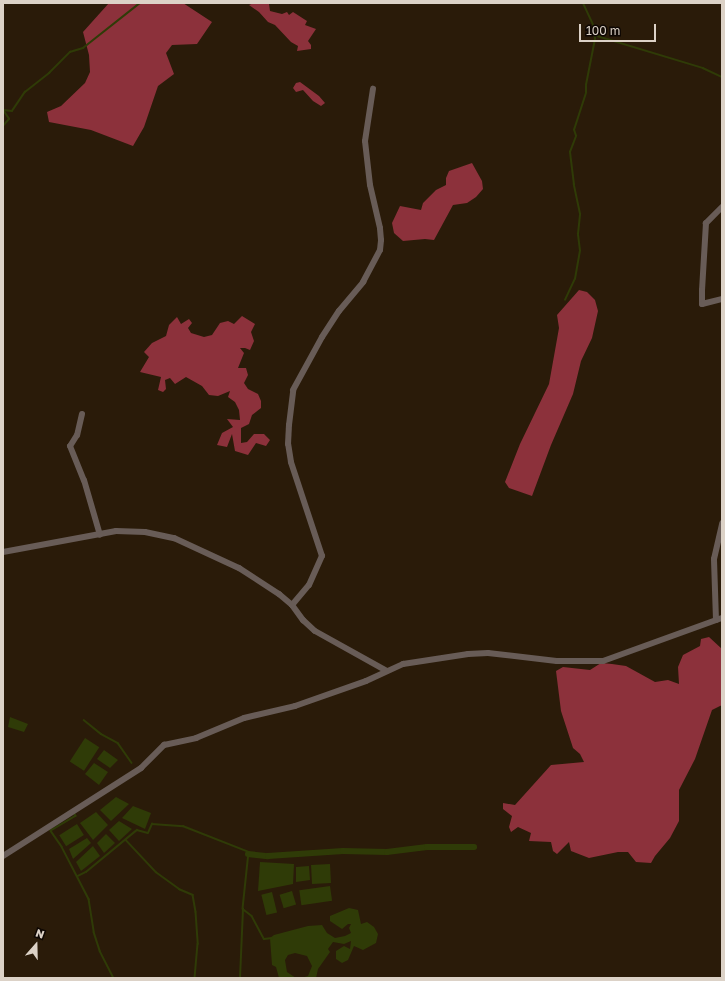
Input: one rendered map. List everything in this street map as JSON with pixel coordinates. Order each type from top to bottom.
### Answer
[{"type":"street","points":[[292,605],[309,585],[322,556],[291,462],[288,444],[288,425],[293,390],[322,337],[339,311],[363,282],[380,250],[382,240],[370,185],[365,141],[373,89]]},
{"type":"street","points":[[722,207],[706,224],[702,304],[722,299]]},
{"type":"street","points":[[82,414],[77,435],[70,446],[84,480],[100,535]]},
{"type":"street","points":[[3,856],[141,768],[164,745],[196,738],[244,718],[295,706],[366,681],[403,664],[468,654],[488,653],[557,661],[603,661],[719,619],[714,559],[722,523]]},
{"type":"street","points":[[3,552],[116,531],[132,531],[174,538],[238,568],[279,594],[292,605],[303,620],[315,630],[387,671]]},
{"type":"shaded area","points":[[109,3],[183,3],[212,22],[197,44],[172,45],[166,53],[174,74],[158,86],[144,127],[133,146],[91,130],[49,122],[47,112],[61,106],[85,83],[90,72],[89,55],[83,32]]},
{"type":"shaded area","points":[[254,3],[267,3],[269,4],[270,11],[282,14],[287,12],[289,15],[293,12],[307,21],[305,25],[316,29],[308,41],[311,45],[311,49],[297,51],[298,46],[291,42],[275,25],[268,22],[259,12],[249,5]]},
{"type":"shaded area","points":[[300,82],[319,96],[325,103],[321,106],[313,101],[303,90],[296,92],[293,88],[296,83]]},
{"type":"shaded area","points":[[472,163],[482,181],[483,189],[476,197],[467,203],[453,205],[434,240],[425,239],[403,241],[394,233],[392,223],[400,206],[421,210],[423,203],[436,190],[446,185],[446,178],[449,171]]},
{"type":"shaded area","points":[[579,290],[587,292],[595,300],[598,311],[592,338],[581,361],[573,394],[551,445],[532,496],[509,488],[505,482],[520,444],[549,384],[559,328],[557,315]]},
{"type":"shaded area","points":[[242,316],[255,324],[251,332],[254,341],[250,350],[240,348],[244,353],[238,368],[246,368],[248,375],[244,383],[248,389],[258,394],[261,401],[261,408],[252,415],[249,424],[241,428],[241,443],[247,442],[254,434],[264,434],[270,440],[266,446],[256,443],[248,455],[235,451],[232,434],[227,447],[217,445],[222,433],[233,427],[227,419],[240,420],[239,410],[235,402],[228,397],[230,391],[218,396],[209,395],[202,386],[186,377],[175,384],[170,378],[165,380],[166,389],[163,392],[158,390],[161,377],[140,372],[149,357],[144,352],[152,343],[166,336],[169,325],[177,317],[181,324],[189,319],[192,323],[188,328],[191,333],[204,337],[212,335],[220,323],[228,321],[234,324]]},
{"type":"shaded area","points":[[709,637],[722,649],[722,705],[712,710],[695,759],[679,790],[679,821],[670,838],[651,863],[636,862],[628,852],[618,852],[589,858],[571,851],[569,842],[557,854],[553,851],[551,842],[529,841],[531,833],[518,827],[511,832],[509,827],[512,816],[503,809],[503,803],[515,805],[551,765],[584,762],[580,754],[573,748],[561,711],[556,671],[563,667],[590,670],[601,663],[612,664],[626,666],[655,682],[668,680],[679,684],[678,667],[683,655],[700,646],[701,639]]},
{"type":"shaded area","points":[[10,717],[28,724],[24,732],[8,727]]},
{"type":"shaded area","points":[[85,738],[99,747],[84,771],[70,761]]},
{"type":"shaded area","points":[[104,750],[118,760],[110,768],[97,759]]},
{"type":"shaded area","points":[[94,763],[108,772],[99,785],[85,774]]},
{"type":"shaded area","points":[[116,797],[129,804],[111,821],[100,810]]},
{"type":"shaded area","points":[[133,806],[151,813],[145,829],[122,818]]},
{"type":"shaded area","points":[[96,812],[108,825],[93,840],[80,823]]},
{"type":"shaded area","points":[[119,821],[132,829],[119,841],[109,830]]},
{"type":"shaded area","points":[[77,824],[84,835],[66,846],[59,835]]},
{"type":"shaded area","points":[[106,834],[115,843],[104,853],[97,843]]},
{"type":"shaded area","points":[[87,838],[91,843],[73,859],[69,849]]},
{"type":"shaded area","points":[[93,846],[100,856],[81,871],[76,862]]},
{"type":"shaded area","points":[[260,862],[294,864],[293,884],[258,891]]},
{"type":"shaded area","points":[[330,864],[331,883],[312,884],[311,865]]},
{"type":"shaded area","points":[[309,866],[310,880],[296,882],[296,867]]},
{"type":"shaded area","points":[[330,886],[332,901],[301,905],[299,890]]},
{"type":"shaded area","points":[[292,891],[296,904],[284,908],[280,895]]},
{"type":"shaded area","points":[[272,892],[277,912],[266,915],[261,895]]},
{"type":"shaded area","points":[[349,908],[358,910],[361,924],[367,922],[374,927],[378,934],[376,943],[363,950],[354,946],[348,960],[342,963],[336,959],[336,951],[344,946],[350,949],[351,941],[344,944],[333,942],[328,949],[330,952],[318,969],[316,978],[301,978],[308,976],[312,966],[307,956],[295,953],[288,955],[285,960],[287,972],[296,978],[279,978],[276,967],[272,965],[270,938],[274,935],[308,926],[322,925],[327,933],[335,938],[345,936],[351,933],[349,928],[351,924],[348,924],[342,929],[330,921],[330,916]]},
{"type":"waterway","points":[[3,110],[12,111],[25,92],[49,73],[70,52],[83,48],[140,3]]},
{"type":"waterway","points":[[565,300],[575,279],[580,251],[578,234],[580,214],[574,185],[570,152],[576,136],[574,130],[586,93],[586,85],[595,39],[594,27],[583,3]]},
{"type":"waterway","points":[[594,35],[703,68],[722,77]]},
{"type":"waterway","points":[[3,110],[9,119],[3,126]]},
{"type":"waterway","points":[[84,720],[101,734],[118,743],[132,763]]},
{"type":"waterway","points":[[75,814],[76,816],[51,831],[62,847],[89,899],[94,932],[100,951],[114,978]]},
{"type":"waterway","points":[[78,876],[86,872],[137,830],[148,833],[152,824],[183,826],[249,852],[243,909],[252,916],[264,939],[272,938]]},
{"type":"waterway","points":[[126,840],[156,872],[179,889],[193,895],[196,912],[198,944],[195,978]]},
{"type":"waterway","points":[[248,854],[268,856],[343,851],[387,852],[427,847],[474,847]]},
{"type":"waterway","points":[[240,978],[243,909]]}]
